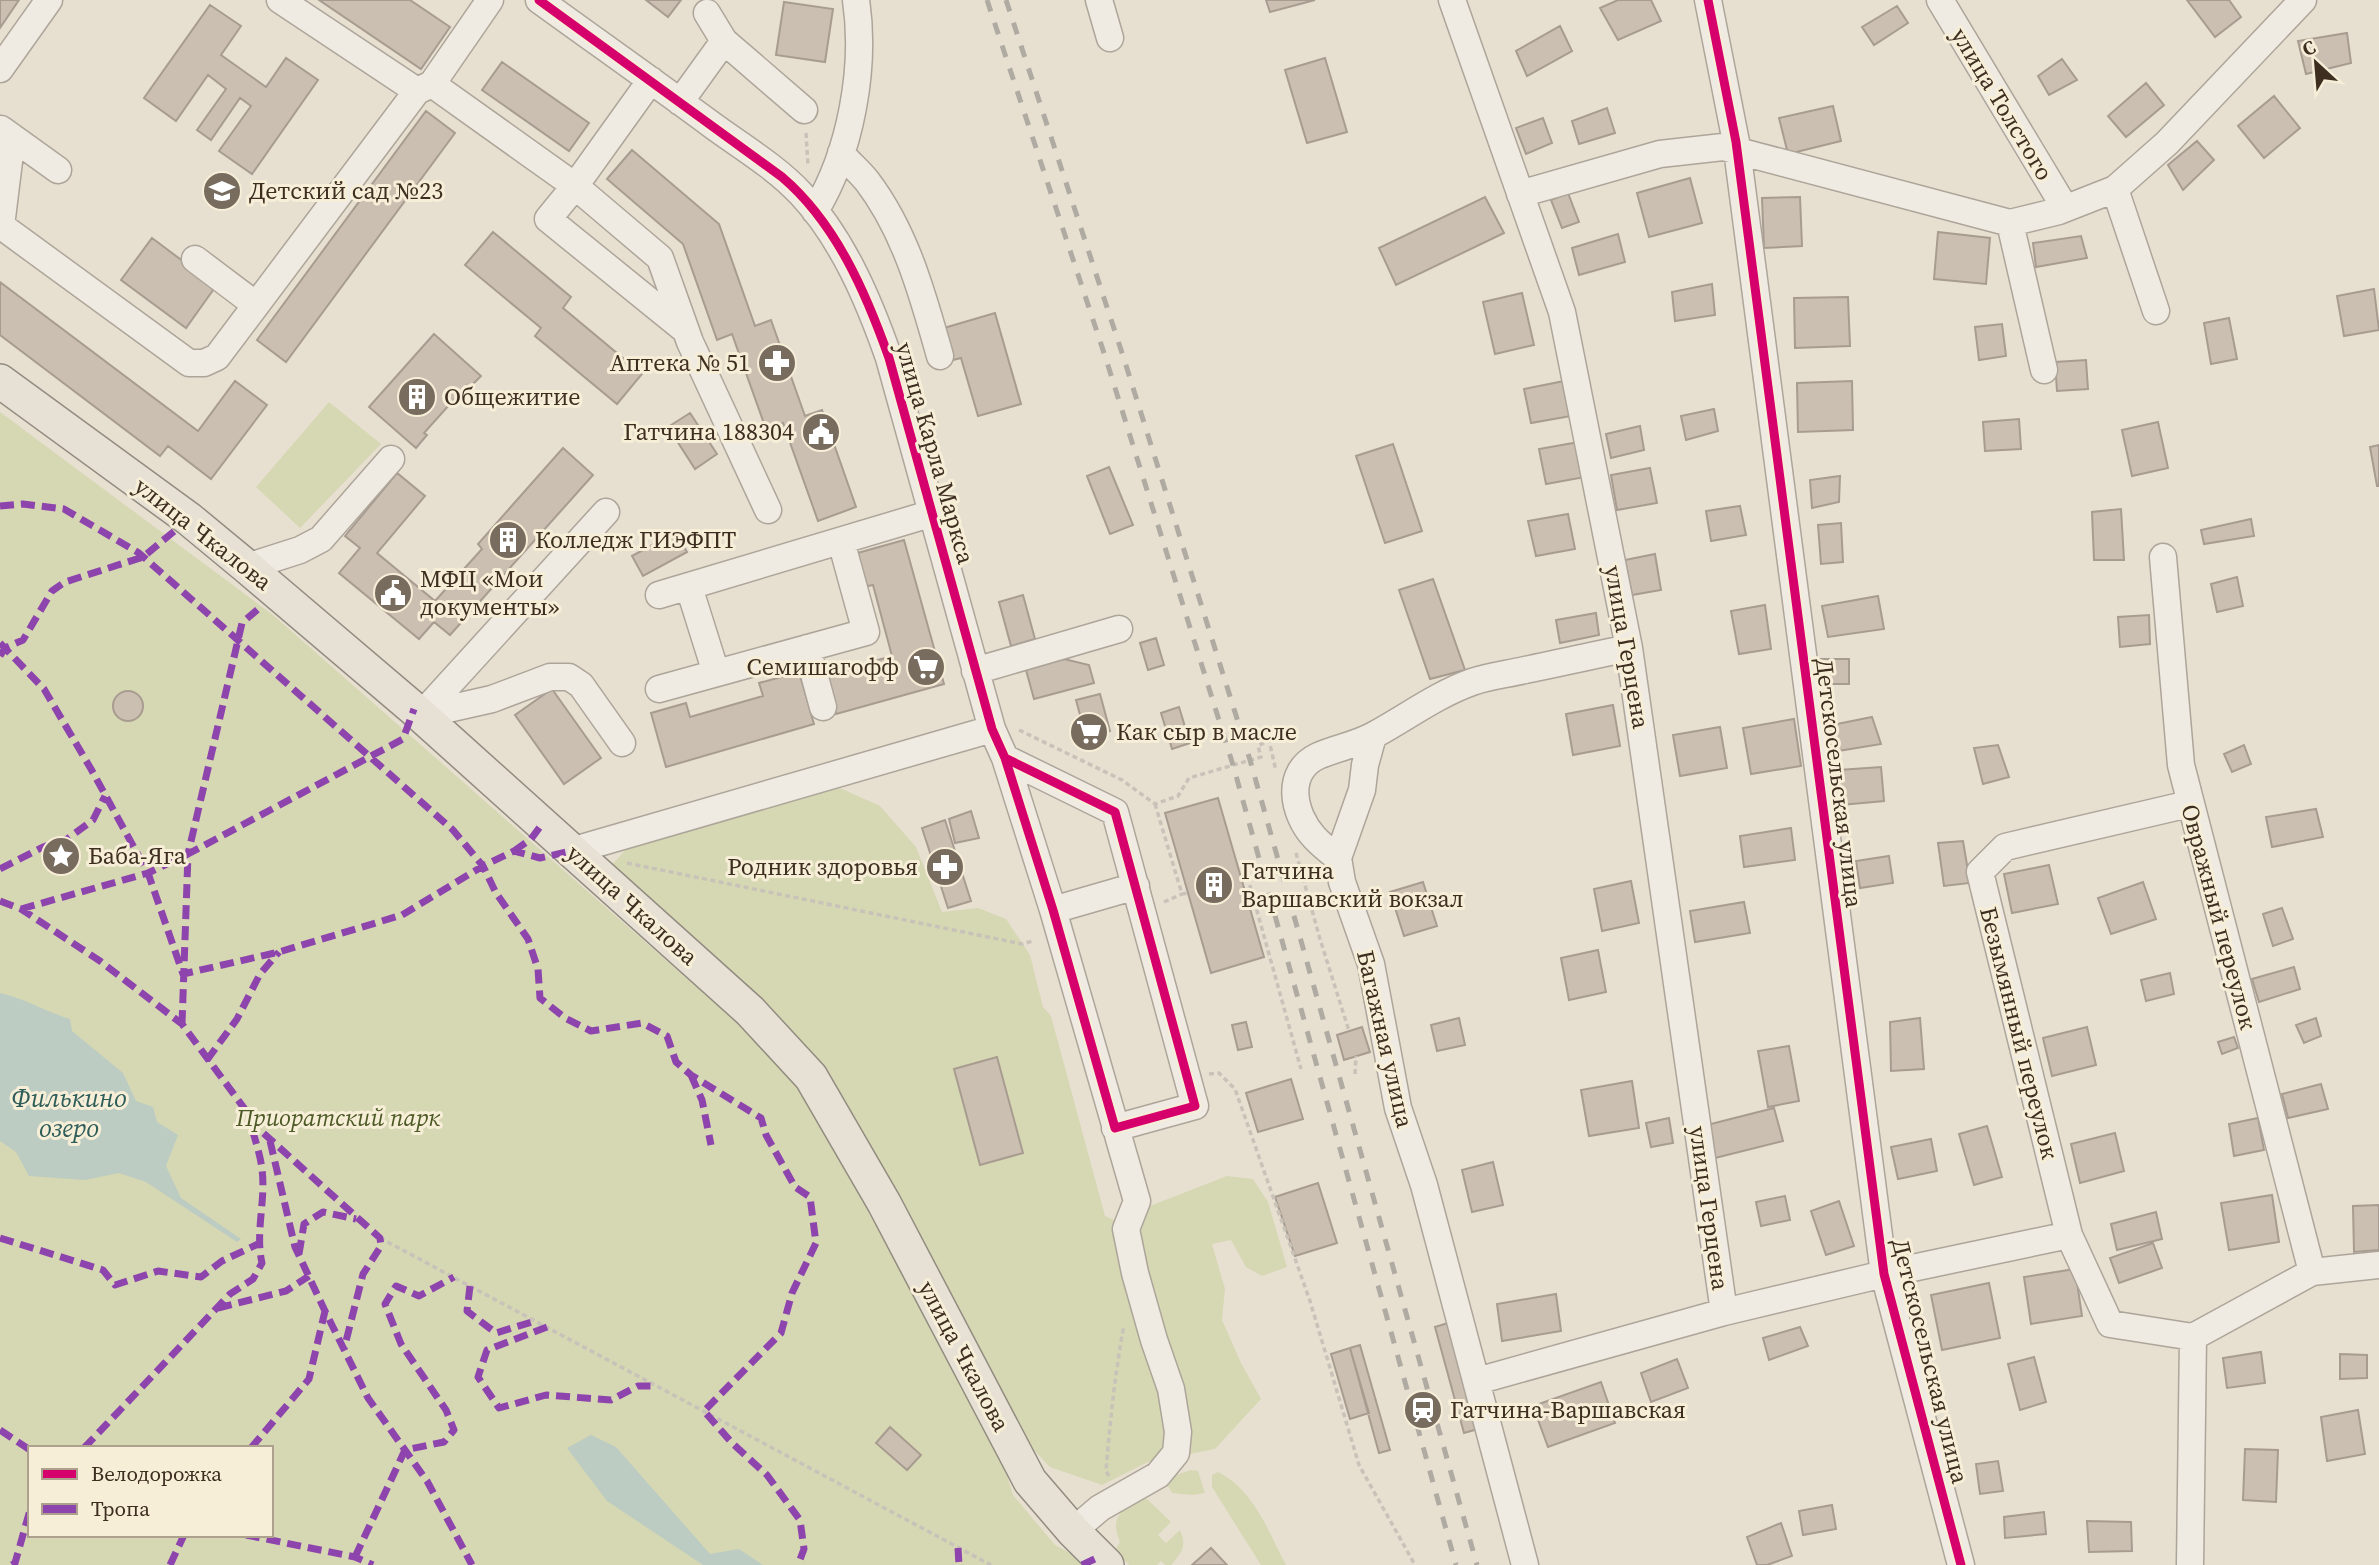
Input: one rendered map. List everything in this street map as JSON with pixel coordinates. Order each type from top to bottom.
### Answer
[{"type":"main road","name":"улица Чкалова","points":[[0,380],[189,519],[421,715],[750,1012],[811,1077],[884,1203],[1030,1480],[1073,1531],[1107,1565]]},
{"type":"street","points":[[0,69],[49,0]]},
{"type":"street","points":[[279,0],[425,88],[575,186],[660,258],[687,331],[768,510]]},
{"type":"street","points":[[6,132],[1,226],[189,363],[204,363],[217,357],[490,0]]},
{"type":"street","name":"улица Карла Маркса","points":[[538,0],[800,192],[850,267],[879,328],[933,513],[975,671],[1003,729],[1005,758],[1053,910],[1137,1201],[1126,1228],[1151,1329],[1171,1390],[1178,1432],[1176,1453],[1158,1475],[1100,1508],[1073,1531]]},
{"type":"street","points":[[815,211],[829,188],[841,153],[858,67],[860,40],[856,0]]},
{"type":"street","points":[[1100,0],[1110,37]]},
{"type":"street","name":"улица Герцена","points":[[1452,0],[1562,312],[1629,648],[1724,1312]]},
{"type":"street","name":"Детскосельская улица","points":[[1708,0],[1738,150],[1884,1274],[1961,1565]]},
{"type":"street","name":"улица Толстого","points":[[1940,0],[2065,208]]},
{"type":"street","points":[[1520,194],[1660,154],[1723,147],[2010,223],[2065,208],[2115,189],[2167,143],[2303,0]]},
{"type":"street","points":[[707,13],[724,41],[804,110]]},
{"type":"street","points":[[680,102],[724,41]]},
{"type":"street","points":[[650,80],[575,186],[548,219],[687,331]]},
{"type":"street","points":[[6,132],[58,170]]},
{"type":"street","points":[[841,153],[866,180],[894,226],[923,296],[940,356]]},
{"type":"street","points":[[2115,189],[2156,311]]},
{"type":"street","points":[[592,254],[618,223]]},
{"type":"street","points":[[2010,223],[2044,370]]},
{"type":"street","points":[[635,289],[660,258]]},
{"type":"street","points":[[195,259],[256,305]]},
{"type":"street","points":[[247,567],[300,550],[321,539],[391,459]]},
{"type":"street","points":[[421,715],[607,512]]},
{"type":"street","points":[[659,595],[933,513]]},
{"type":"street","points":[[659,689],[866,632],[841,541]]},
{"type":"street","name":"Овражный переулок","points":[[2163,557],[2181,765],[2189,804],[2312,1272]]},
{"type":"street","points":[[689,587],[716,673]]},
{"type":"street","points":[[975,671],[1119,629]]},
{"type":"street","points":[[807,648],[823,707]]},
{"type":"street","points":[[1373,736],[1364,765],[1362,790],[1338,858],[1311,835],[1297,810],[1294,796],[1296,778],[1305,765],[1317,756],[1373,736],[1427,703],[1475,681],[1629,648]]},
{"type":"street","points":[[421,715],[492,699],[550,677],[569,677],[580,685],[622,743]]},
{"type":"street","points":[[571,851],[1003,729]]},
{"type":"street","points":[[1339,750],[1356,757],[1364,765]]},
{"type":"street","points":[[1005,758],[1115,812],[1195,1106],[1115,1128]]},
{"type":"street","name":"Безымянный переулок","points":[[2189,804],[2006,847],[1980,872],[2068,1235],[2109,1324],[2193,1336]]},
{"type":"street","name":"Багажная улица","points":[[1338,858],[1342,882],[1371,964],[1398,1108],[1424,1185],[1525,1565]]},
{"type":"street","points":[[1053,910],[1136,886]]},
{"type":"street","points":[[1477,1381],[1724,1312],[1884,1274],[2068,1235]]},
{"type":"street","points":[[2190,1565],[2193,1336],[2312,1272],[2379,1265]]},
{"type":"path","points":[[804,110],[808,166]]},
{"type":"path","points":[[1003,729],[1122,780],[1154,804],[1182,894]]},
{"type":"path","points":[[1154,804],[1178,796],[1189,778],[1261,757],[1258,746],[1269,740],[1276,774]]},
{"type":"path","points":[[1295,848],[1349,1031]]},
{"type":"path","points":[[626,863],[1022,944],[1033,941]]},
{"type":"path","points":[[1241,877],[1247,875],[1301,1069]]},
{"type":"path","points":[[1164,902],[1188,893]]},
{"type":"path","points":[[1355,1074],[1356,1056]]},
{"type":"path","points":[[1186,1074],[1219,1073],[1235,1088],[1310,1301],[1359,1465],[1415,1565]]},
{"type":"path","points":[[380,1238],[990,1565]]},
{"type":"path","points":[[1118,1497],[1106,1471],[1117,1360],[1125,1321]]},
{"type":"green space","points":[[329,402],[381,444],[300,528],[256,487]]},
{"type":"green space","name":"Приоратский парк","points":[[0,412],[273,615],[799,1077],[991,1424],[1013,1495],[1055,1545],[1092,1565],[0,1565]]},
{"type":"green space","points":[[840,788],[880,806],[916,847],[942,912],[978,908],[1006,919],[1030,955],[1043,1007],[1051,1016],[1105,1216],[1114,1220],[1227,1176],[1253,1179],[1268,1202],[1287,1267],[1262,1276],[1246,1267],[1231,1240],[1212,1244],[1225,1289],[1222,1320],[1261,1399],[1215,1449],[1148,1462],[1102,1485],[1050,1467],[1015,1430],[866,1150],[609,868],[631,844]]},
{"type":"green space","points":[[1191,1470],[1198,1471],[1205,1493],[1172,1493],[1168,1486],[1176,1475]]},
{"type":"green space","points":[[1218,1472],[1231,1480],[1251,1500],[1286,1565],[1261,1565],[1212,1487],[1212,1475]]},
{"type":"green space","points":[[1134,1499],[1147,1499],[1171,1522],[1158,1535],[1166,1543],[1180,1530],[1182,1549],[1171,1565],[1165,1565],[1161,1561],[1157,1565],[1129,1565],[1115,1550],[1120,1542],[1116,1523]]},
{"type":"water","name":"Филькино озеро","points":[[0,993],[70,1019],[72,1031],[123,1073],[136,1101],[153,1107],[157,1122],[178,1135],[166,1166],[181,1198],[241,1239],[237,1242],[146,1182],[119,1173],[85,1180],[29,1176],[16,1152],[0,1141]]},
{"type":"water","points":[[591,1435],[616,1447],[710,1554],[739,1549],[763,1565],[703,1565],[607,1501],[567,1448]]},
{"type":"building","points":[[0,0],[19,0],[0,28]]},
{"type":"building","points":[[319,0],[410,0],[450,27],[421,69]]},
{"type":"building","points":[[646,0],[681,0],[668,17]]},
{"type":"building","points":[[1266,0],[1315,0],[1270,12]]},
{"type":"building","points":[[1618,0],[1651,0],[1661,21],[1618,40],[1600,8]]},
{"type":"building","points":[[2187,0],[2229,0],[2241,17],[2215,37]]},
{"type":"building","points":[[784,2],[833,9],[825,62],[776,55]]},
{"type":"building","points":[[210,5],[241,26],[221,55],[266,87],[286,58],[318,80],[252,174],[219,151],[251,106],[240,98],[211,140],[197,130],[226,89],[208,75],[176,121],[144,98]]},
{"type":"building","points":[[1897,6],[1908,23],[1874,45],[1862,27]]},
{"type":"building","points":[[1560,26],[1572,51],[1527,76],[1516,51]]},
{"type":"building","points":[[2347,33],[2351,63],[2306,74],[2298,41]]},
{"type":"building","points":[[1325,58],[1347,132],[1307,143],[1285,70]]},
{"type":"building","points":[[2062,59],[2077,80],[2049,95],[2038,76]]},
{"type":"building","points":[[502,62],[589,123],[569,151],[482,90]]},
{"type":"building","points":[[2146,83],[2164,105],[2126,137],[2108,116]]},
{"type":"building","points":[[2274,96],[2300,128],[2264,158],[2238,126]]},
{"type":"building","points":[[1833,106],[1841,141],[1788,154],[1779,118]]},
{"type":"building","points":[[1607,108],[1615,133],[1579,144],[1572,121]]},
{"type":"building","points":[[426,111],[455,133],[286,362],[257,340]]},
{"type":"building","points":[[1543,118],[1552,143],[1526,154],[1516,128]]},
{"type":"building","points":[[2197,141],[2214,160],[2183,190],[2168,165]]},
{"type":"building","points":[[632,150],[719,224],[755,326],[771,320],[805,416],[822,410],[856,507],[818,521],[783,423],[766,429],[732,334],[717,340],[683,244],[607,179]]},
{"type":"building","points":[[1690,178],[1702,223],[1649,237],[1637,193]]},
{"type":"building","points":[[1568,193],[1579,222],[1562,228],[1551,200]]},
{"type":"building","points":[[1485,197],[1504,233],[1396,285],[1379,248]]},
{"type":"building","points":[[1800,197],[1802,246],[1764,248],[1762,198]]},
{"type":"building","points":[[493,232],[571,297],[563,308],[642,374],[617,404],[535,336],[541,328],[465,265]]},
{"type":"building","points":[[1938,232],[1990,238],[1986,284],[1934,279]]},
{"type":"building","points":[[1618,234],[1625,262],[1579,275],[1572,248]]},
{"type":"building","points":[[2081,236],[2087,258],[2036,267],[2033,243]]},
{"type":"building","points":[[152,238],[216,286],[186,328],[121,280]]},
{"type":"building","points":[[0,282],[198,431],[235,381],[267,405],[211,479],[168,446],[160,456],[0,335]]},
{"type":"building","points":[[1712,284],[1715,315],[1675,321],[1672,292]]},
{"type":"building","points":[[2374,289],[2379,330],[2344,336],[2337,296]]},
{"type":"building","points":[[1522,293],[1534,345],[1495,354],[1483,302]]},
{"type":"building","points":[[1848,297],[1850,346],[1795,348],[1794,298]]},
{"type":"building","points":[[995,313],[1021,404],[978,416],[961,358],[953,360],[944,328]]},
{"type":"building","points":[[2229,318],[2237,359],[2211,364],[2204,323]]},
{"type":"building","points":[[2002,324],[2006,356],[1979,360],[1975,327]]},
{"type":"building","name":"Общежитие","points":[[434,334],[481,376],[469,388],[467,385],[424,433],[427,435],[416,448],[369,407]]},
{"type":"building","points":[[2086,360],[2088,389],[2057,391],[2055,362]]},
{"type":"building","points":[[1564,381],[1571,416],[1531,423],[1524,389]]},
{"type":"building","points":[[1852,381],[1853,430],[1798,432],[1797,383]]},
{"type":"building","points":[[1714,409],[1718,431],[1686,440],[1681,416]]},
{"type":"building","points":[[690,413],[717,454],[695,469],[668,427]]},
{"type":"building","points":[[2019,419],[2021,449],[1985,451],[1983,422]]},
{"type":"building","points":[[2158,422],[2168,468],[2132,476],[2122,430]]},
{"type":"building","points":[[1640,426],[1644,450],[1611,458],[1606,434]]},
{"type":"building","points":[[1579,442],[1585,477],[1546,484],[1539,449]]},
{"type":"building","points":[[1393,444],[1422,531],[1385,543],[1356,456]]},
{"type":"building","points":[[2379,445],[2379,486],[2377,486],[2370,447]]},
{"type":"building","name":"Колледж ГИЭФПТ","points":[[563,448],[593,475],[450,635],[434,622],[419,639],[339,573],[360,548],[345,536],[397,473],[425,496],[377,553],[435,601],[482,549],[478,544]]},
{"type":"building","points":[[1109,467],[1133,525],[1110,534],[1087,476]]},
{"type":"building","points":[[1650,468],[1657,503],[1617,510],[1611,475]]},
{"type":"building","points":[[1840,476],[1839,502],[1812,508],[1810,480]]},
{"type":"building","points":[[1740,506],[1746,535],[1711,541],[1706,511]]},
{"type":"building","points":[[2121,509],[2124,560],[2094,560],[2092,512]]},
{"type":"building","points":[[1568,514],[1575,549],[1536,556],[1528,521]]},
{"type":"building","points":[[2251,519],[2254,536],[2204,544],[2201,530]]},
{"type":"building","points":[[1841,523],[1843,562],[1821,564],[1818,525]]},
{"type":"building","points":[[676,532],[687,552],[643,576],[632,556]]},
{"type":"building","points":[[904,540],[944,684],[836,714],[825,675],[892,656],[873,585],[863,587],[854,554]]},
{"type":"building","points":[[1655,554],[1661,590],[1632,595],[1625,560]]},
{"type":"building","points":[[2237,577],[2243,606],[2217,612],[2211,584]]},
{"type":"building","points":[[1433,579],[1465,670],[1430,679],[1399,590]]},
{"type":"building","points":[[1023,595],[1035,639],[1011,646],[999,602]]},
{"type":"building","points":[[1878,596],[1884,629],[1828,637],[1822,606]]},
{"type":"building","points":[[1765,605],[1771,649],[1739,654],[1731,611]]},
{"type":"building","points":[[1596,613],[1599,635],[1560,643],[1556,620]]},
{"type":"building","points":[[2149,615],[2150,644],[2120,647],[2118,617]]},
{"type":"building","points":[[1156,638],[1164,665],[1148,670],[1140,643]]},
{"type":"building","points":[[1064,659],[1089,665],[1094,683],[1034,699],[1026,670]]},
{"type":"building","points":[[1818,659],[1849,659],[1849,684],[1818,684]]},
{"type":"building","points":[[799,672],[814,724],[666,767],[651,713],[686,703],[690,717],[763,696],[759,683]]},
{"type":"building","points":[[552,689],[601,758],[564,784],[515,715]]},
{"type":"building","points":[[128,691],[139,695],[143,706],[139,717],[128,721],[117,717],[113,706],[117,695]]},
{"type":"building","points":[[1100,694],[1110,731],[1086,737],[1076,700]]},
{"type":"building","points":[[1613,705],[1620,746],[1573,755],[1566,714]]},
{"type":"building","points":[[1179,707],[1190,743],[1172,749],[1161,713]]},
{"type":"building","points":[[1872,717],[1881,744],[1826,753],[1822,727]]},
{"type":"building","points":[[1794,719],[1801,766],[1751,774],[1743,728]]},
{"type":"building","points":[[1720,727],[1727,768],[1680,776],[1673,735]]},
{"type":"building","points":[[1998,745],[2009,777],[1983,784],[1974,748]]},
{"type":"building","points":[[2244,745],[2251,764],[2232,772],[2224,754]]},
{"type":"building","points":[[1881,767],[1884,801],[1841,805],[1839,770]]},
{"type":"building","name":"Гатчина Варшавский вокзал","points":[[1218,798],[1264,957],[1211,973],[1165,813]]},
{"type":"building","points":[[2316,809],[2323,837],[2272,847],[2266,817]]},
{"type":"building","points":[[971,811],[979,838],[955,843],[949,819]]},
{"type":"building","points":[[945,820],[971,901],[948,908],[922,828]]},
{"type":"building","points":[[1791,828],[1795,860],[1744,867],[1740,836]]},
{"type":"building","points":[[1963,841],[1970,883],[1944,886],[1938,843]]},
{"type":"building","points":[[1889,856],[1893,883],[1860,888],[1856,861]]},
{"type":"building","points":[[2049,865],[2058,904],[2012,913],[2004,874]]},
{"type":"building","points":[[1631,881],[1639,923],[1602,931],[1594,889]]},
{"type":"building","points":[[1423,882],[1437,926],[1404,936],[1390,892]]},
{"type":"building","points":[[2143,882],[2156,919],[2111,934],[2098,898]]},
{"type":"building","points":[[1744,902],[1750,933],[1695,942],[1690,911]]},
{"type":"building","points":[[2282,908],[2293,939],[2273,946],[2263,914]]},
{"type":"building","points":[[1598,950],[1606,992],[1569,1000],[1561,958]]},
{"type":"building","points":[[2294,967],[2300,989],[2259,1002],[2252,979]]},
{"type":"building","points":[[2170,973],[2174,994],[2146,1001],[2141,980]]},
{"type":"building","points":[[1459,1018],[1465,1045],[1437,1051],[1431,1025]]},
{"type":"building","points":[[1920,1018],[1924,1069],[1891,1071],[1890,1022]]},
{"type":"building","points":[[2316,1018],[2321,1036],[2304,1043],[2296,1025]]},
{"type":"building","points":[[1246,1022],[1252,1047],[1238,1050],[1232,1025]]},
{"type":"building","points":[[1362,1027],[1370,1052],[1344,1060],[1337,1035]]},
{"type":"building","points":[[2087,1027],[2096,1065],[2052,1076],[2043,1038]]},
{"type":"building","points":[[2234,1037],[2238,1048],[2222,1054],[2218,1042]]},
{"type":"building","points":[[1789,1046],[1799,1101],[1768,1107],[1758,1051]]},
{"type":"building","points":[[997,1057],[1023,1153],[980,1165],[954,1069]]},
{"type":"building","points":[[1291,1079],[1303,1119],[1258,1132],[1246,1093]]},
{"type":"building","points":[[1632,1081],[1639,1128],[1589,1136],[1581,1090]]},
{"type":"building","points":[[2321,1084],[2328,1109],[2288,1118],[2282,1094]]},
{"type":"building","points":[[1774,1108],[1783,1141],[1715,1158],[1707,1125]]},
{"type":"building","points":[[1669,1118],[1673,1143],[1651,1147],[1646,1123]]},
{"type":"building","points":[[2258,1118],[2264,1150],[2234,1156],[2229,1124]]},
{"type":"building","points":[[1987,1126],[2002,1177],[1974,1185],[1959,1134]]},
{"type":"building","points":[[2115,1133],[2124,1171],[2080,1183],[2071,1144]]},
{"type":"building","points":[[1931,1139],[1937,1171],[1898,1179],[1891,1147]]},
{"type":"building","points":[[1493,1162],[1503,1205],[1472,1212],[1462,1170]]},
{"type":"building","points":[[1318,1183],[1337,1243],[1295,1256],[1275,1197]]},
{"type":"building","points":[[2272,1195],[2279,1242],[2229,1250],[2221,1203]]},
{"type":"building","points":[[1785,1196],[1790,1220],[1761,1226],[1756,1202]]},
{"type":"building","points":[[1839,1201],[1854,1246],[1826,1255],[1811,1211]]},
{"type":"building","points":[[2379,1205],[2379,1250],[2354,1252],[2353,1206]]},
{"type":"building","points":[[2156,1212],[2162,1239],[2117,1250],[2111,1224]]},
{"type":"building","points":[[2153,1243],[2162,1268],[2119,1283],[2110,1258]]},
{"type":"building","points":[[2075,1269],[2082,1316],[2031,1324],[2024,1277]]},
{"type":"building","points":[[1989,1283],[2000,1338],[1942,1350],[1931,1295]]},
{"type":"building","points":[[1556,1294],[1561,1331],[1502,1341],[1497,1304]]},
{"type":"building","points":[[1448,1323],[1478,1429],[1464,1433],[1435,1327]]},
{"type":"building","points":[[1800,1327],[1808,1346],[1769,1360],[1763,1338]]},
{"type":"building","points":[[1360,1345],[1390,1450],[1379,1453],[1350,1348]]},
{"type":"building","points":[[1350,1348],[1369,1413],[1350,1419],[1331,1354]]},
{"type":"building","points":[[2261,1352],[2265,1383],[2227,1388],[2223,1358]]},
{"type":"building","points":[[2340,1354],[2367,1355],[2367,1378],[2340,1379]]},
{"type":"building","points":[[2034,1357],[2046,1402],[2020,1410],[2008,1364]]},
{"type":"building","points":[[1677,1359],[1688,1388],[1651,1402],[1641,1373]]},
{"type":"building","points":[[1601,1382],[1615,1423],[1548,1447],[1533,1406]]},
{"type":"building","points":[[2358,1410],[2365,1454],[2327,1461],[2321,1417]]},
{"type":"building","points":[[890,1427],[921,1455],[907,1470],[876,1443]]},
{"type":"building","points":[[2245,1449],[2278,1450],[2276,1502],[2243,1500]]},
{"type":"building","points":[[1998,1461],[2003,1491],[1980,1494],[1976,1464]]},
{"type":"building","points":[[1832,1505],[1836,1529],[1803,1535],[1799,1511]]},
{"type":"building","points":[[2044,1512],[2046,1534],[2005,1538],[2004,1517]]},
{"type":"building","points":[[2087,1521],[2131,1522],[2132,1551],[2089,1552]]},
{"type":"building","points":[[1781,1523],[1792,1556],[1767,1565],[1757,1565],[1747,1537]]},
{"type":"building","points":[[1211,1548],[1227,1565],[1192,1565]]},
{"type":"railway","points":[[987,0],[1106,359],[1233,765],[1456,1565]]},
{"type":"railway","points":[[1006,0],[1124,359],[1250,760],[1477,1565]]},
{"type":"marked path","points":[[0,506],[23,504],[64,509],[139,553],[453,830],[483,866],[496,893],[528,939],[538,969],[540,998],[565,1018],[591,1031],[642,1023],[667,1036],[676,1062],[691,1075],[761,1118],[766,1135],[795,1187],[810,1197],[816,1243],[792,1293],[781,1333],[704,1411],[732,1443],[767,1475],[800,1520],[804,1549],[798,1565]]},
{"type":"marked path","points":[[0,656],[5,648],[23,640],[52,591],[65,582],[143,557],[189,519]]},
{"type":"marked path","points":[[21,909],[148,873],[188,854],[242,623],[258,609]]},
{"type":"marked path","points":[[0,643],[44,689],[91,769],[148,873],[183,974],[279,952],[402,915],[483,866],[514,851],[540,858],[571,851]]},
{"type":"marked path","points":[[182,1024],[188,854],[403,739],[414,709]]},
{"type":"marked path","points":[[0,869],[43,847],[67,839],[93,820],[105,796]]},
{"type":"marked path","points":[[514,851],[531,839],[542,824]]},
{"type":"marked path","points":[[0,901],[21,909],[100,961],[182,1024],[261,1131],[380,1238],[381,1246],[363,1274],[344,1349]]},
{"type":"marked path","points":[[207,1060],[237,1019],[260,974],[279,952]]},
{"type":"marked path","points":[[691,1075],[702,1100],[711,1145]]},
{"type":"marked path","points":[[86,1446],[230,1294],[253,1279],[262,1263],[262,1169],[250,1121]]},
{"type":"marked path","points":[[270,1141],[295,1247],[325,1311],[368,1398],[427,1481],[472,1565]]},
{"type":"marked path","points":[[299,1254],[304,1224],[323,1212],[356,1219]]},
{"type":"marked path","points":[[0,1238],[103,1270],[115,1285],[158,1271],[201,1277],[222,1261],[258,1244]]},
{"type":"marked path","points":[[218,1308],[286,1291],[309,1276]]},
{"type":"marked path","points":[[355,1557],[405,1450],[444,1442],[454,1430],[446,1410],[401,1344],[385,1304],[396,1286],[419,1296],[454,1277]]},
{"type":"marked path","points":[[470,1286],[467,1311],[496,1333],[535,1321]]},
{"type":"marked path","points":[[253,1446],[309,1379],[325,1311]]},
{"type":"marked path","points":[[547,1327],[487,1350],[478,1377],[499,1408],[546,1395],[611,1400],[638,1386],[656,1386]]},
{"type":"marked path","points":[[0,1430],[28,1449]]},
{"type":"marked path","points":[[12,1565],[15,1563],[28,1517]]},
{"type":"marked path","points":[[170,1565],[183,1537]]},
{"type":"marked path","points":[[256,1537],[355,1557],[373,1565]]},
{"type":"marked path","points":[[958,1548],[959,1565]]},
{"type":"marked path","points":[[1082,1565],[1099,1557]]},
{"type":"cycle path","points":[[539,0],[782,177],[801,195],[834,237],[859,284],[889,358],[992,729],[1005,758],[1053,910],[1115,1128],[1195,1106],[1115,812],[1005,758]]},
{"type":"cycle path","points":[[1708,0],[1736,142],[1884,1274],[1961,1565]]},
{"type":"place","name":"Детский сад №23","points":[[222,191]]},
{"type":"place","name":"Аптека № 51","points":[[777,363]]},
{"type":"place","name":"Общежитие","points":[[417,397]]},
{"type":"place","name":"Гатчина 188304","points":[[821,432]]},
{"type":"place","name":"Колледж ГИЭФПТ","points":[[508,540]]},
{"type":"place","name":"МФЦ «Мои документы»","points":[[393,593]]},
{"type":"place","name":"Семишагофф","points":[[926,667]]},
{"type":"place","name":"Как сыр в масле","points":[[1089,732]]},
{"type":"place","name":"Баба-Яга","points":[[61,856]]},
{"type":"place","name":"Родник здоровья","points":[[945,867]]},
{"type":"place","name":"Гатчина Варшавский вокзал","points":[[1214,885]]},
{"type":"place","name":"Гатчина-Варшавская","points":[[1423,1410]]}]
